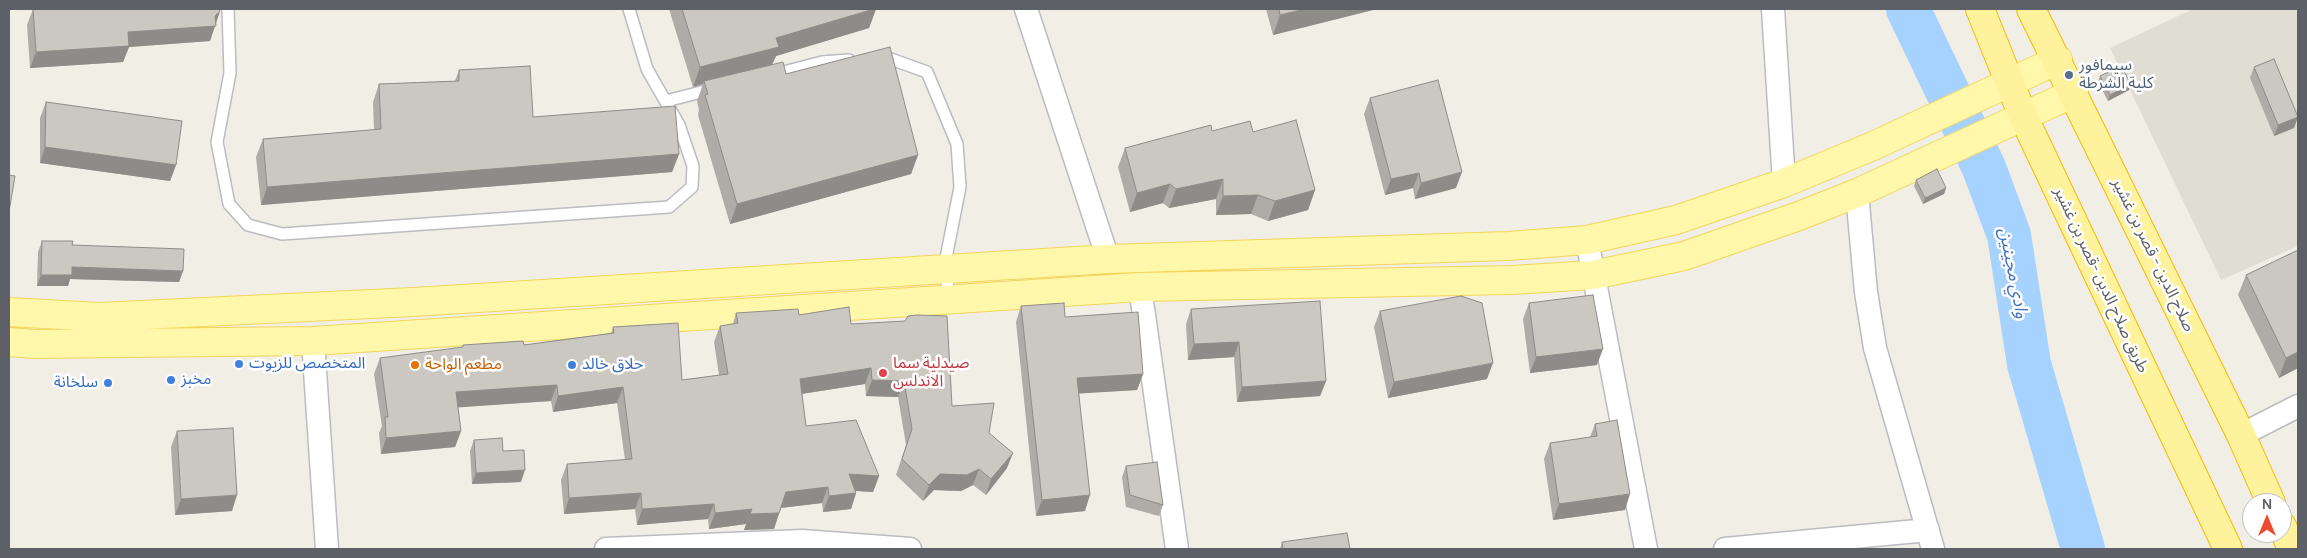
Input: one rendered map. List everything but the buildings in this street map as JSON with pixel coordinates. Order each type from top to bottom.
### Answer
[{"type":"highway","name":"طريق صلاح الدين -قصر بن غشير","points":[[1980,9],[2023,116],[2228,549]]},
{"type":"highway","name":"صلاح الدين - قصر بن غشير","points":[[2031,9],[2058,60],[2241,435],[2267,493]]},
{"type":"main road","points":[[9,312],[99,317],[413,302],[946,267],[1108,259],[1508,246],[1587,240],[1676,220],[1784,183],[1872,146],[2058,60]]},
{"type":"main road","points":[[9,342],[34,344],[313,341],[948,298],[1140,287],[1512,280],[1593,275],[1684,256],[1740,238],[1857,192],[2074,93]]},
{"type":"street","points":[[1026,9],[1108,259]]},
{"type":"street","points":[[1773,9],[1784,183]]},
{"type":"street","points":[[1725,549],[1930,540],[1875,348],[1866,292],[1857,192]]},
{"type":"street","points":[[1587,240],[1646,549]]},
{"type":"street","points":[[1140,287],[1177,549]]},
{"type":"street","points":[[313,341],[327,549]]},
{"type":"street","points":[[2241,435],[2298,406]]},
{"type":"street","points":[[606,549],[802,545],[910,549]]},
{"type":"lane","points":[[228,9],[230,73],[217,142],[229,204],[248,225],[282,234],[669,207],[692,187],[693,166],[679,125],[647,69],[629,9]]},
{"type":"lane","points":[[757,78],[822,62],[888,58],[928,72],[957,144],[960,187],[946,267],[948,298]]},
{"type":"lane","points":[[666,102],[721,88]]},
{"type":"shaded area","points":[[2193,9],[2298,9],[2298,246],[2221,280],[2110,48]]},
{"type":"waterway","name":"وادي مجينين","points":[[1908,9],[1984,168],[2009,235],[2029,364],[2083,549]]},
{"type":"place","name":"سيمافور كلية الشرطة","points":[[2069,75]]},
{"type":"place","name":"المتخصص للزيوت","points":[[239,364]]},
{"type":"place","name":"مطعم الواحة","points":[[415,365]]},
{"type":"place","name":"حلاق خالد","points":[[572,365]]},
{"type":"place","name":"صيدلية سما الاندلس","points":[[883,373]]},
{"type":"place","name":"مخبز","points":[[171,380]]},
{"type":"place","name":"سلخانة","points":[[108,383]]}]
